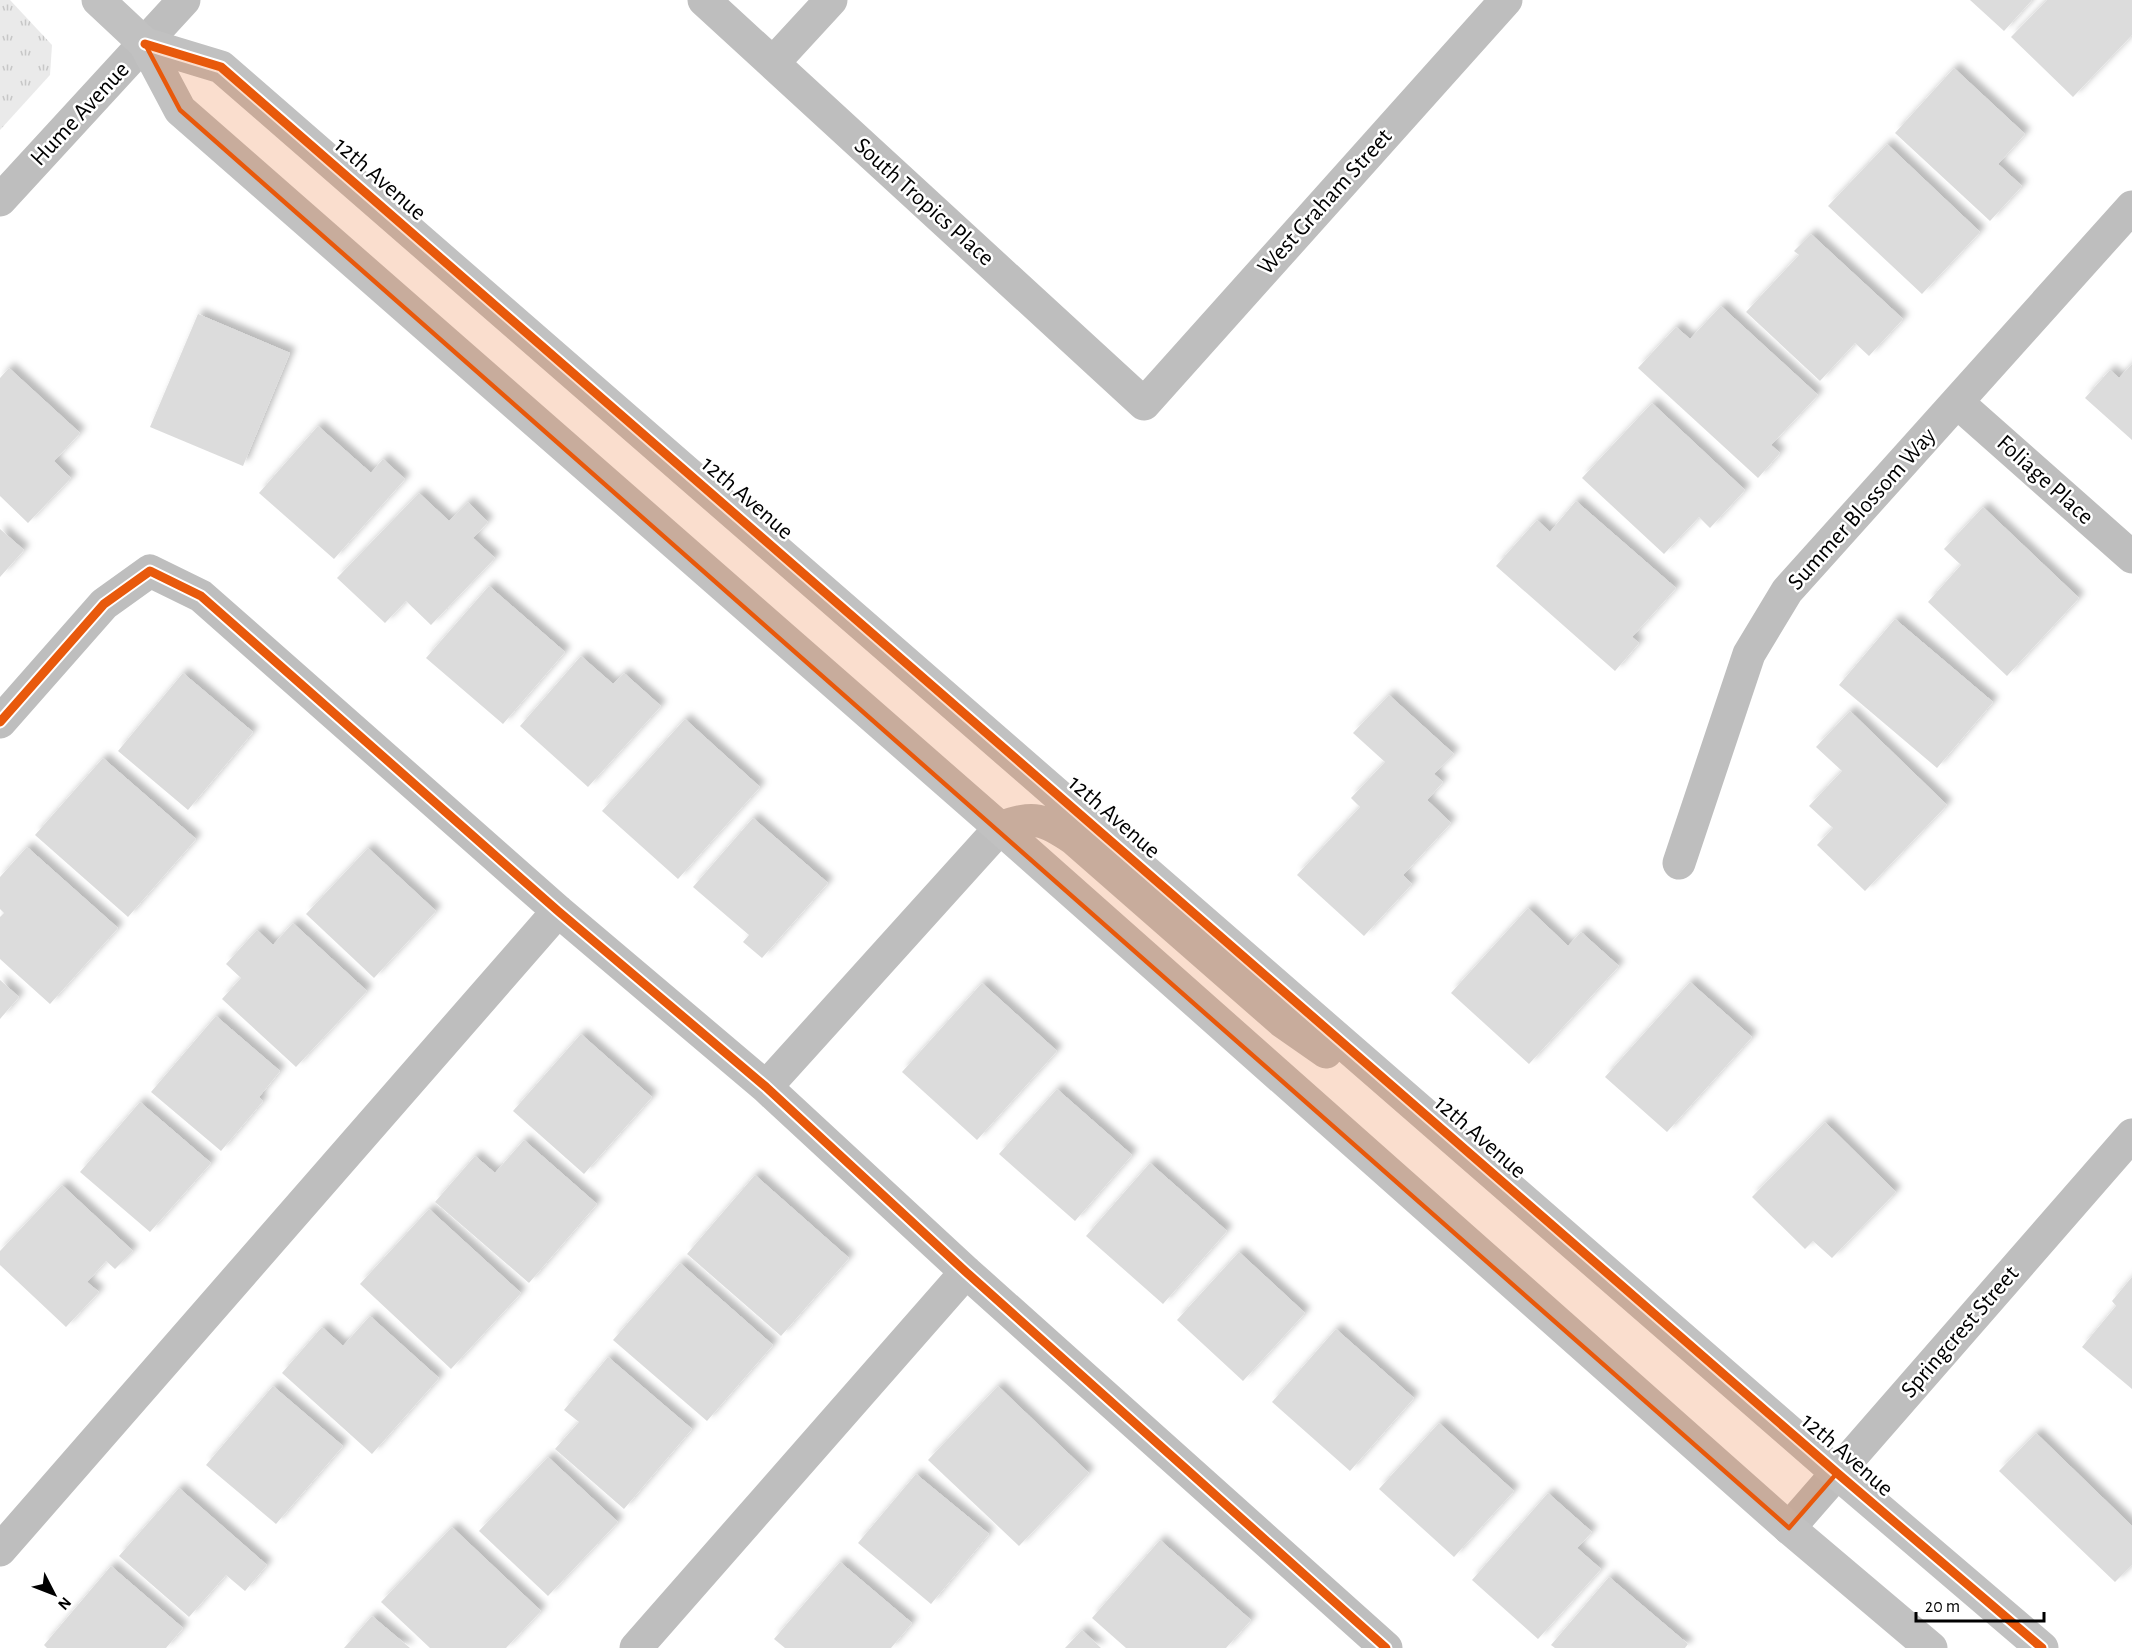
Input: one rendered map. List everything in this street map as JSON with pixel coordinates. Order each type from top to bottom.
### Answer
[{"type":"street","name":"12th Avenue","points":[[98,0],[144,44],[180,110],[1000,828],[1789,1528],[1931,1648]]},
{"type":"street","name":"Hume Avenue","points":[[0,200],[184,0]]},
{"type":"street","name":"South Tropics Place","points":[[704,0],[1144,404]]},
{"type":"street","points":[[773,63],[831,0]]},
{"type":"street","name":"West Graham Street","points":[[1144,404],[1506,0]]},
{"type":"street","name":"12th Avenue","points":[[144,44],[221,67],[1837,1473],[2042,1648]]},
{"type":"street","name":"Summer Blossom Way","points":[[1679,863],[1749,654],[1787,591],[2132,207]]},
{"type":"street","name":"Foliage Place","points":[[1958,403],[2132,557]]},
{"type":"street","points":[[0,722],[104,604],[150,571],[201,596],[558,911],[766,1088],[1369,1643]]},
{"type":"street","points":[[766,1088],[1000,828],[1025,819],[1048,822],[1074,839],[1283,1022],[1331,1056],[1391,1085]]},
{"type":"street","points":[[0,1550],[558,911]]},
{"type":"street","name":"Springcrest Street","points":[[1789,1528],[2132,1135]]},
{"type":"street","points":[[636,1648],[966,1272]]},
{"type":"highlighted area","points":[[145,44],[221,67],[1837,1473],[1789,1528],[180,110]]},
{"type":"green space","points":[[0,0],[10,0],[52,45],[50,75],[0,130]]},
{"type":"building","points":[[1970,0],[2032,0],[2004,31]]},
{"type":"building","points":[[2047,0],[2132,0],[2132,35],[2073,97],[2011,37]]},
{"type":"building","points":[[1954,68],[2025,134],[1998,164],[2022,186],[1990,221],[1895,133]]},
{"type":"building","points":[[1887,144],[1980,232],[1922,294],[1828,206]]},
{"type":"building","points":[[1811,234],[1903,319],[1869,356],[1855,343],[1820,381],[1746,312],[1799,255],[1794,251]]},
{"type":"building","points":[[1721,306],[1818,395],[1771,445],[1780,453],[1758,478],[1638,368],[1676,327],[1690,339]]},
{"type":"building","points":[[198,314],[290,353],[243,466],[150,427]]},
{"type":"building","points":[[2132,364],[2132,440],[2085,398],[2110,370],[2119,378]]},
{"type":"building","points":[[9,368],[80,433],[54,461],[71,478],[28,523],[0,496],[0,378]]},
{"type":"building","points":[[1652,403],[1745,490],[1710,528],[1699,517],[1664,554],[1582,478]]},
{"type":"building","points":[[318,426],[371,473],[383,459],[405,479],[334,559],[259,493]]},
{"type":"building","points":[[419,493],[449,521],[468,502],[488,522],[473,538],[495,558],[431,625],[406,601],[385,623],[337,578]]},
{"type":"building","points":[[1576,501],[1676,588],[1632,637],[1639,643],[1615,671],[1496,566],[1537,520],[1550,532]]},
{"type":"building","points":[[1983,507],[2079,598],[2007,676],[1928,602],[1961,565],[1944,549]]},
{"type":"building","points":[[0,529],[24,550],[0,577]]},
{"type":"building","points":[[489,586],[565,652],[503,724],[426,658]]},
{"type":"building","points":[[1895,619],[1993,702],[1937,768],[1839,685]]},
{"type":"building","points":[[581,656],[613,684],[624,673],[661,706],[588,787],[520,726]]},
{"type":"building","points":[[183,673],[253,732],[188,810],[118,751]]},
{"type":"building","points":[[1389,695],[1454,754],[1434,774],[1443,782],[1427,800],[1451,823],[1403,875],[1412,884],[1364,936],[1297,875],[1360,807],[1351,798],[1385,762],[1353,733]]},
{"type":"building","points":[[1850,711],[1947,805],[1865,891],[1817,845],[1833,828],[1809,806],[1842,771],[1816,747]]},
{"type":"building","points":[[685,719],[760,787],[678,879],[602,811]]},
{"type":"building","points":[[103,758],[196,839],[128,917],[35,835]]},
{"type":"building","points":[[753,818],[828,883],[762,958],[743,942],[749,935],[693,887]]},
{"type":"building","points":[[27,847],[118,928],[50,1004],[0,959],[0,917],[4,913],[0,909],[0,877]]},
{"type":"building","points":[[368,848],[436,911],[374,978],[306,914]]},
{"type":"building","points":[[1528,908],[1568,946],[1581,932],[1619,966],[1529,1064],[1451,993]]},
{"type":"building","points":[[293,923],[367,991],[296,1067],[222,999],[241,978],[226,964],[257,930],[273,945]]},
{"type":"building","points":[[0,980],[19,997],[0,1019]]},
{"type":"building","points":[[1690,982],[1752,1037],[1667,1132],[1605,1077]]},
{"type":"building","points":[[982,983],[1057,1051],[977,1140],[902,1072]]},
{"type":"building","points":[[216,1016],[280,1071],[259,1097],[263,1101],[221,1151],[151,1092]]},
{"type":"building","points":[[581,1034],[652,1097],[584,1174],[513,1111]]},
{"type":"building","points":[[1057,1089],[1132,1155],[1075,1221],[999,1154]]},
{"type":"building","points":[[140,1102],[211,1163],[150,1232],[80,1172]]},
{"type":"building","points":[[1825,1122],[1896,1192],[1832,1258],[1813,1241],[1805,1249],[1752,1197]]},
{"type":"building","points":[[524,1140],[597,1204],[529,1283],[435,1202],[475,1156],[495,1173]]},
{"type":"building","points":[[1150,1163],[1227,1231],[1163,1304],[1086,1236]]},
{"type":"building","points":[[755,1175],[849,1258],[781,1336],[687,1254]]},
{"type":"building","points":[[62,1185],[133,1251],[115,1269],[106,1261],[87,1282],[99,1292],[66,1327],[0,1265],[0,1251]]},
{"type":"building","points":[[429,1209],[521,1293],[451,1369],[360,1284]]},
{"type":"building","points":[[1239,1252],[1305,1313],[1243,1381],[1177,1320]]},
{"type":"building","points":[[680,1263],[773,1345],[707,1421],[613,1340]]},
{"type":"building","points":[[2132,1277],[2132,1389],[2082,1347],[2116,1306],[2112,1301]]},
{"type":"building","points":[[370,1316],[439,1378],[372,1454],[282,1373],[322,1327],[343,1346]]},
{"type":"building","points":[[1336,1329],[1414,1398],[1350,1471],[1272,1402]]},
{"type":"building","points":[[608,1357],[692,1429],[624,1509],[555,1449],[579,1422],[564,1410]]},
{"type":"building","points":[[273,1386],[343,1446],[276,1524],[206,1465]]},
{"type":"building","points":[[998,1386],[1089,1473],[1019,1546],[928,1460]]},
{"type":"building","points":[[1439,1423],[1514,1491],[1454,1557],[1379,1489]]},
{"type":"building","points":[[2036,1433],[2132,1526],[2132,1565],[2115,1582],[1999,1471]]},
{"type":"building","points":[[548,1457],[618,1522],[548,1596],[479,1531]]},
{"type":"building","points":[[916,1474],[989,1534],[931,1604],[858,1543]]},
{"type":"building","points":[[179,1488],[267,1565],[245,1591],[226,1575],[189,1617],[119,1556]]},
{"type":"building","points":[[1548,1493],[1592,1532],[1577,1548],[1601,1569],[1538,1639],[1472,1580]]},
{"type":"building","points":[[452,1527],[541,1611],[506,1648],[430,1648],[381,1602]]},
{"type":"building","points":[[1160,1540],[1251,1620],[1226,1648],[1126,1648],[1092,1618]]},
{"type":"building","points":[[840,1562],[912,1623],[891,1648],[785,1648],[774,1639]]},
{"type":"building","points":[[111,1566],[183,1628],[166,1648],[47,1648],[44,1645]]},
{"type":"building","points":[[1609,1577],[1688,1644],[1685,1648],[1555,1648],[1551,1645]]},
{"type":"building","points":[[372,1616],[410,1648],[344,1648]]},
{"type":"building","points":[[1082,1630],[1101,1648],[1065,1648]]},
{"type":"cycle path","points":[[145,44],[221,67],[1837,1473],[2042,1648]]},
{"type":"cycle path","points":[[0,722],[104,604],[150,571],[201,596],[558,911],[766,1087],[966,1272],[1386,1648]]}]
